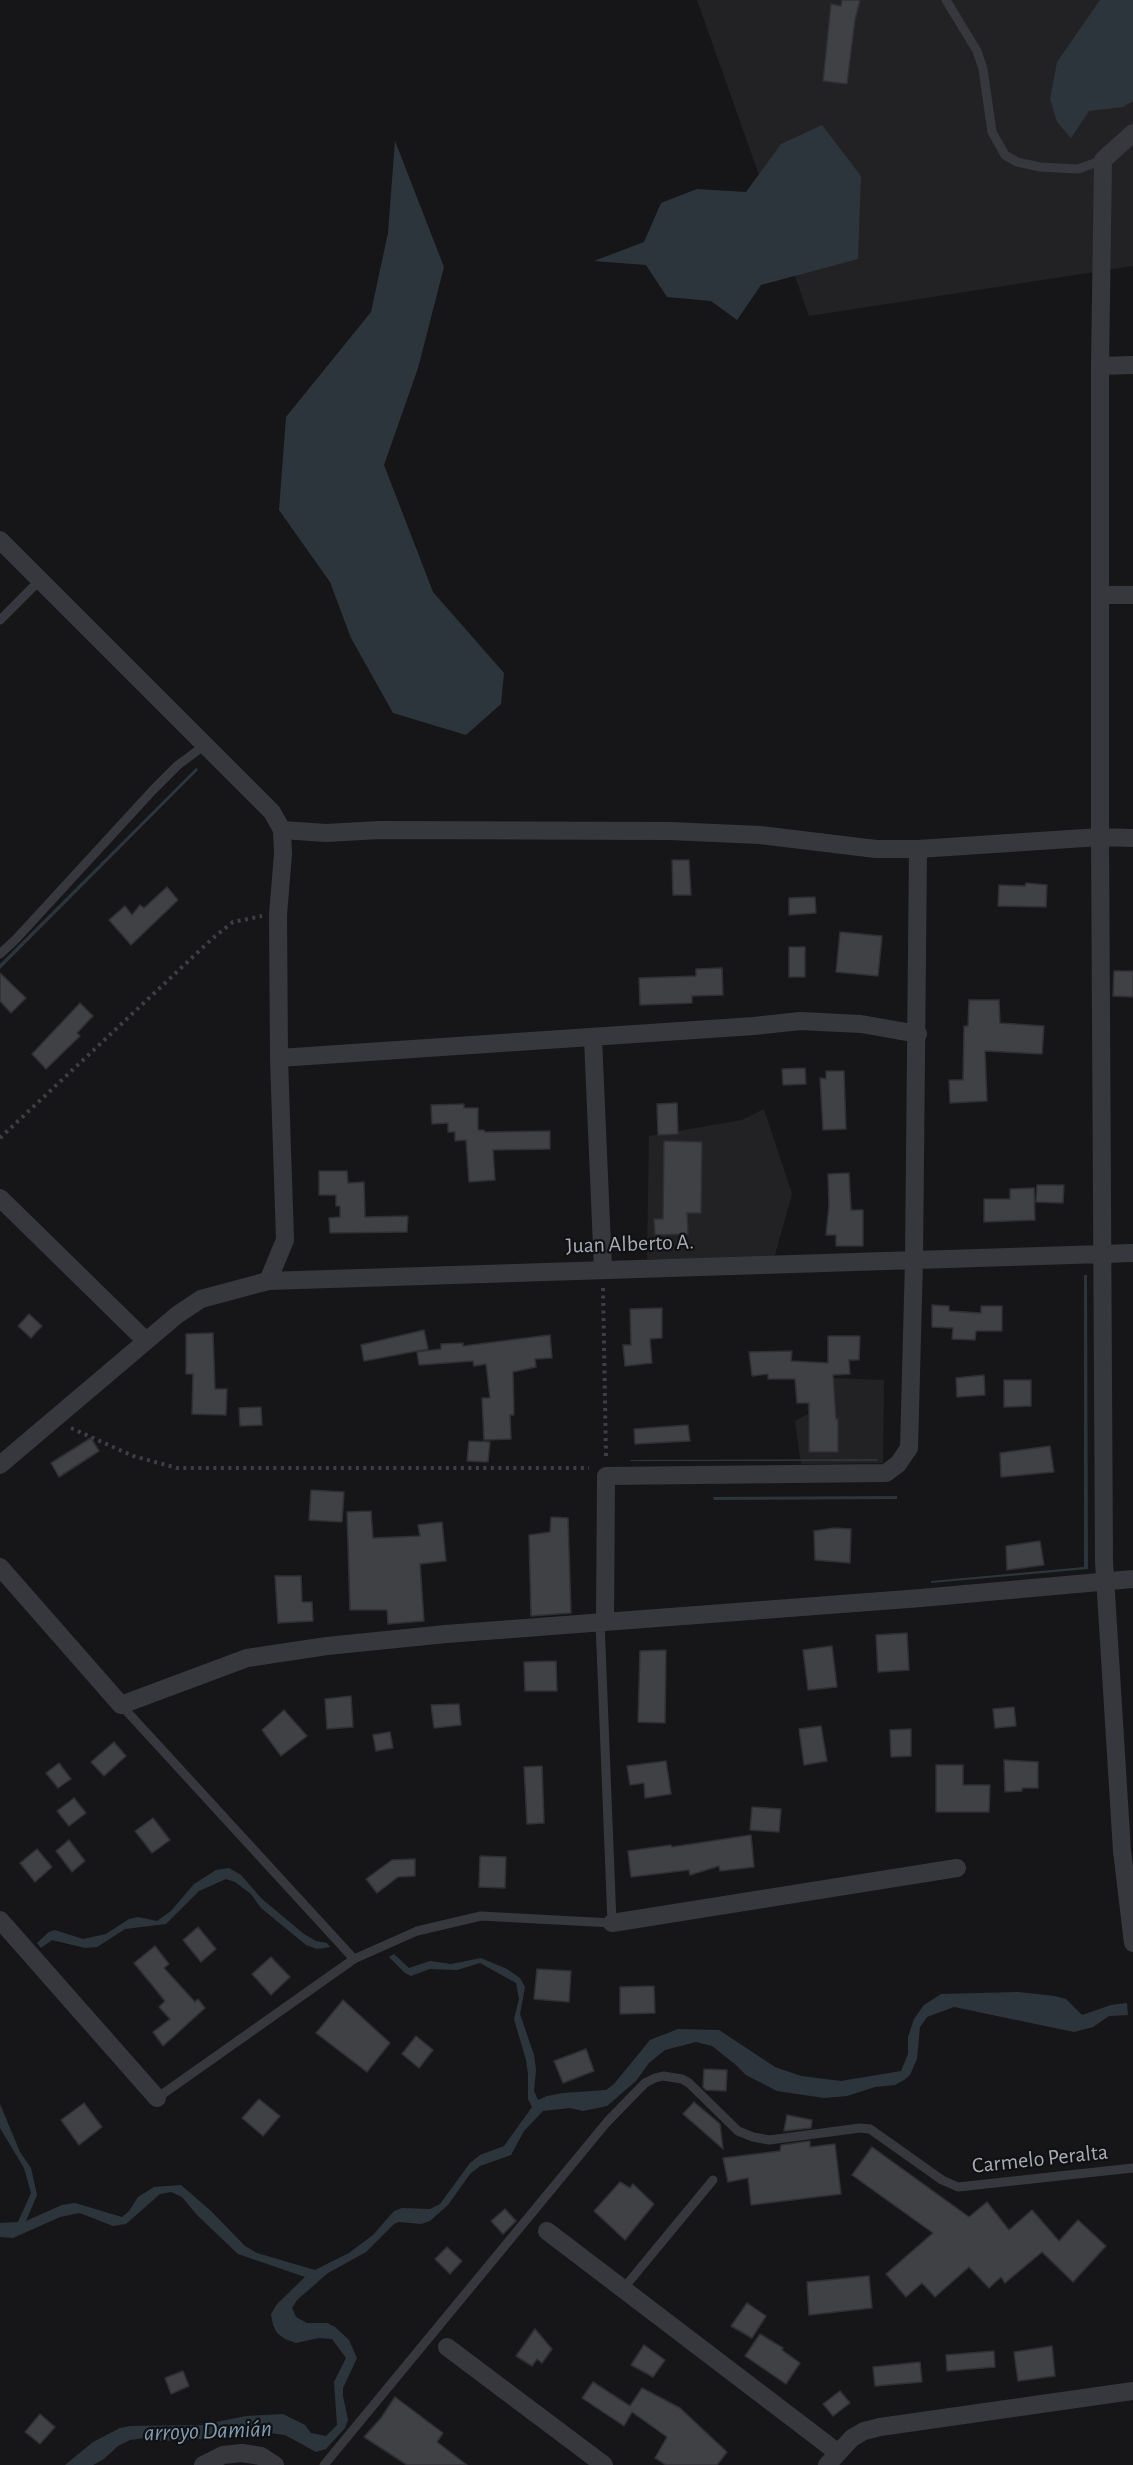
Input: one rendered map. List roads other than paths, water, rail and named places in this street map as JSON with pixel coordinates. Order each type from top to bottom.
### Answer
[{"type":"street","points":[[1133,133],[1103,160],[1100,366],[1100,837],[1105,1581],[1133,1943]]},
{"type":"street","points":[[1100,366],[1133,365]]},
{"type":"street","points":[[0,540],[272,812],[282,830],[283,854],[278,915],[279,1058],[285,1240],[268,1281]]},
{"type":"street","points":[[1101,595],[1133,596]]},
{"type":"street","points":[[282,830],[326,833],[380,830],[670,831],[760,835],[876,849],[918,849],[1100,837],[1133,838]]},
{"type":"street","points":[[603,1621],[606,1472],[886,1473],[909,1448],[918,1034],[918,849]]},
{"type":"street","points":[[279,1058],[593,1038],[800,1021],[861,1024],[918,1034]]},
{"type":"street","points":[[593,1038],[603,1269]]},
{"type":"street","points":[[0,1198],[146,1341]]},
{"type":"street","name":"Juan Alberto A.","points":[[0,1465],[177,1315],[201,1299],[268,1281],[1133,1253]]},
{"type":"street","points":[[0,1567],[121,1705],[247,1658],[327,1646],[603,1621],[921,1598],[1133,1579]]},
{"type":"street","points":[[612,1923],[957,1868]]},
{"type":"street","points":[[0,1920],[157,2098]]},
{"type":"street","points":[[547,2230],[832,2458],[864,2431],[880,2427],[1133,2391]]},
{"type":"street","points":[[447,2346],[604,2465]]},
{"type":"street","points":[[203,2465],[223,2455],[242,2453],[261,2456],[275,2465]]},
{"type":"lane","points":[[946,0],[977,51],[992,132],[1005,154],[1017,162],[1040,167],[1078,169],[1103,160]]},
{"type":"lane","points":[[0,620],[40,580]]},
{"type":"lane","points":[[0,954],[153,790],[178,765],[205,745]]},
{"type":"lane","points":[[157,2098],[354,1959],[417,1931],[481,1916],[612,1923],[603,1621]]},
{"type":"lane","points":[[121,1705],[354,1959]]},
{"type":"lane","name":"Carmelo Peralta","points":[[324,2465],[607,2122],[645,2083],[663,2076],[682,2079],[689,2083],[738,2131],[753,2137],[769,2140],[860,2128],[870,2130],[942,2180],[958,2187],[1133,2168]]},
{"type":"lane","points":[[623,2289],[713,2180]]},
{"type":"water","points":[[1100,0],[1133,0],[1133,101],[1123,107],[1089,111],[1071,138],[1057,122],[1050,99],[1057,62]]},
{"type":"water","points":[[822,125],[861,176],[858,259],[761,285],[737,320],[711,301],[667,297],[646,265],[594,261],[644,242],[661,203],[697,189],[746,192],[781,144]]},
{"type":"water","points":[[395,141],[444,267],[418,368],[384,465],[433,592],[504,673],[501,704],[466,735],[393,713],[351,638],[330,582],[279,510],[286,417],[371,312],[388,233]]},
{"type":"water","points":[[196,768],[198,770],[0,969],[0,964]]},
{"type":"water","points":[[1084,1275],[1087,1275],[1088,1569],[931,1583],[931,1581],[1084,1567]]},
{"type":"water","points":[[878,1459],[877,1461],[630,1461],[631,1460]]},
{"type":"water","points":[[897,1496],[897,1499],[714,1500],[713,1497]]},
{"type":"water","points":[[229,1868],[241,1875],[262,1899],[304,1934],[316,1941],[327,1943],[330,1947],[317,1949],[306,1945],[261,1908],[251,1894],[235,1882],[226,1879],[199,1891],[166,1924],[125,1929],[97,1947],[85,1948],[52,1940],[41,1948],[37,1943],[49,1932],[55,1930],[83,1939],[106,1934],[129,1919],[138,1917],[157,1921],[171,1911],[194,1884],[216,1870]]},
{"type":"water","name":"arroyo Damián","points":[[394,1954],[409,1968],[430,1961],[451,1964],[481,1958],[507,1969],[520,1978],[525,1987],[520,2014],[534,2055],[536,2070],[534,2091],[538,2100],[563,2093],[606,2090],[614,2084],[650,2040],[678,2029],[719,2030],[775,2067],[801,2076],[841,2081],[901,2071],[908,2054],[908,2037],[914,2019],[924,2005],[941,1994],[1018,1992],[1055,1996],[1066,1999],[1082,2015],[1111,2005],[1127,2003],[1128,2015],[1109,2016],[1093,2027],[1074,2032],[954,2007],[927,2017],[920,2027],[917,2059],[910,2075],[904,2080],[895,2085],[875,2087],[847,2096],[824,2098],[777,2091],[746,2075],[712,2046],[696,2042],[665,2050],[649,2063],[636,2081],[607,2106],[583,2111],[570,2108],[543,2111],[524,2131],[511,2155],[480,2166],[470,2174],[448,2205],[430,2221],[421,2224],[399,2222],[394,2224],[366,2252],[328,2273],[297,2300],[292,2308],[296,2317],[307,2323],[327,2323],[335,2327],[349,2340],[357,2358],[343,2388],[348,2420],[345,2428],[326,2449],[316,2452],[285,2435],[255,2431],[200,2439],[130,2440],[93,2465],[65,2465],[93,2442],[120,2428],[130,2426],[202,2425],[246,2416],[283,2414],[305,2425],[311,2433],[326,2436],[337,2425],[334,2382],[346,2358],[332,2339],[319,2338],[296,2343],[277,2333],[271,2314],[277,2304],[305,2277],[238,2254],[197,2215],[182,2197],[171,2192],[160,2194],[126,2224],[113,2226],[80,2213],[60,2217],[13,2238],[0,2237],[0,2223],[18,2222],[31,2193],[24,2168],[0,2128],[0,2104],[20,2152],[31,2168],[37,2195],[26,2221],[62,2205],[75,2203],[122,2217],[138,2197],[154,2187],[181,2185],[211,2211],[245,2246],[257,2253],[315,2270],[349,2253],[373,2235],[394,2211],[402,2208],[430,2209],[440,2204],[470,2163],[480,2155],[504,2146],[532,2107],[528,2099],[526,2060],[514,2019],[519,1999],[516,1983],[480,1963],[457,1970],[430,1969],[411,1976],[389,1957]]}]
